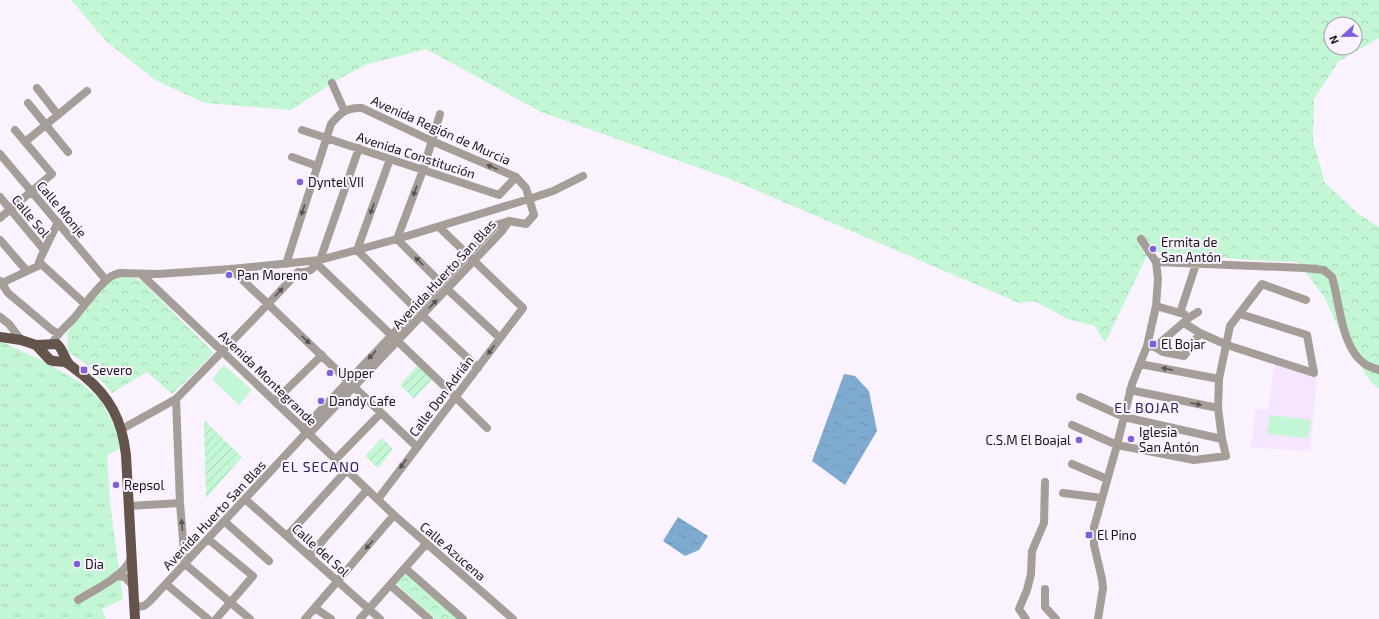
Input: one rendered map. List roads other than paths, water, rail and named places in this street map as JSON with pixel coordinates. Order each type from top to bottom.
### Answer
[{"type":"main road","points":[[0,337],[21,340],[36,345],[57,344],[69,364],[90,381],[106,399],[118,418],[122,429],[126,455],[135,619]]},
{"type":"main road","points":[[46,355],[46,349],[51,344]]},
{"type":"main road","points":[[36,345],[50,360],[69,364]]},
{"type":"main road","points":[[56,361],[60,358],[62,351]]},
{"type":"street","points":[[286,264],[330,124],[344,110],[332,83]]},
{"type":"street","points":[[37,88],[58,115]]},
{"type":"street","points":[[25,142],[87,91]]},
{"type":"street","points":[[28,103],[68,152]]},
{"type":"street","name":"Avenida Región de Murcia","points":[[344,110],[362,108],[432,141],[516,177],[526,188],[534,215],[526,224],[509,221]]},
{"type":"street","points":[[397,239],[423,170],[440,114]]},
{"type":"street","points":[[0,218],[52,174],[15,130]]},
{"type":"street","name":"Avenida Constitución","points":[[302,130],[499,195],[516,177]]},
{"type":"street","points":[[122,429],[176,399],[298,272],[306,273],[318,262],[359,148]]},
{"type":"street","name":"Calle Monje","points":[[0,154],[106,280]]},
{"type":"street","points":[[292,157],[317,166]]},
{"type":"street","points":[[357,250],[390,159]]},
{"type":"street","points":[[51,344],[56,336],[106,280],[118,273],[141,274],[318,262],[529,200],[553,191],[583,176]]},
{"type":"street","name":"Calle Sol","points":[[0,197],[44,250]]},
{"type":"street","name":"Avenida Huerto San Blas","points":[[135,607],[140,607],[149,602],[307,432],[354,387],[416,309],[467,255],[496,225],[509,221]]},
{"type":"street","name":"Avenida Huerto San Blas","points":[[307,432],[348,381],[394,338],[422,315],[502,231],[509,221]]},
{"type":"street","points":[[58,222],[38,266],[27,271],[2,287],[58,335],[62,351]]},
{"type":"street","points":[[439,227],[474,261]]},
{"type":"street","points":[[397,239],[441,283]]},
{"type":"street","points":[[1141,239],[1156,262],[1158,279],[1151,347]]},
{"type":"street","points":[[0,240],[27,271]]},
{"type":"street","points":[[357,250],[416,309]]},
{"type":"street","name":"Calle Don Adrián","points":[[378,499],[523,308],[474,261]]},
{"type":"street","points":[[39,262],[85,304]]},
{"type":"street","points":[[318,262],[487,428]]},
{"type":"street","points":[[1156,262],[1324,270],[1332,277],[1350,347],[1358,359],[1365,365],[1379,370]]},
{"type":"street","points":[[1180,313],[1196,264]]},
{"type":"street","points":[[231,269],[348,381]]},
{"type":"street","name":"Avenida Montegrande","points":[[141,274],[378,499]]},
{"type":"street","points":[[1072,425],[1117,445],[1194,460],[1226,456],[1218,408],[1219,379],[1230,326],[1262,284],[1306,300]]},
{"type":"street","points":[[448,289],[500,338]]},
{"type":"street","points":[[1156,306],[1180,313],[1200,333],[1227,345],[1314,373],[1308,335],[1240,314]]},
{"type":"street","points":[[1098,619],[1103,588],[1093,534],[1130,390],[1140,364],[1151,347],[1198,312]]},
{"type":"street","points":[[422,315],[478,368]]},
{"type":"street","points":[[0,316],[9,324],[21,340]]},
{"type":"street","points":[[1151,347],[1163,352],[1184,356],[1200,333]]},
{"type":"street","points":[[275,401],[322,356]]},
{"type":"street","points":[[1140,364],[1219,379]]},
{"type":"street","points":[[354,387],[418,447]]},
{"type":"street","points":[[1130,390],[1218,408]]},
{"type":"street","points":[[1080,397],[1124,418],[1222,439]]},
{"type":"street","points":[[176,399],[180,503],[185,564],[250,619]]},
{"type":"street","points":[[336,459],[381,413]]},
{"type":"street","points":[[1072,464],[1107,479]]},
{"type":"street","points":[[286,536],[347,470]]},
{"type":"street","points":[[1026,619],[1019,609],[1027,590],[1031,574],[1032,551],[1044,523],[1045,482]]},
{"type":"street","points":[[309,556],[368,490]]},
{"type":"street","points":[[1063,493],[1102,498]]},
{"type":"street","name":"Calle del Sol","points":[[245,499],[380,619]]},
{"type":"street","name":"Calle Azucena","points":[[378,499],[426,544],[513,619]]},
{"type":"street","points":[[129,506],[180,503]]},
{"type":"street","points":[[305,619],[394,515]]},
{"type":"street","points":[[224,521],[269,561]]},
{"type":"street","points":[[208,539],[253,576],[216,619]]},
{"type":"street","points":[[360,619],[426,544]]},
{"type":"street","points":[[78,600],[116,576],[129,564],[132,555]]},
{"type":"street","points":[[405,568],[463,619]]},
{"type":"street","points":[[116,576],[125,578],[134,587]]},
{"type":"street","points":[[166,584],[208,619]]},
{"type":"street","points":[[390,585],[429,619]]},
{"type":"street","points":[[1045,589],[1045,607],[1056,619]]},
{"type":"street","points":[[315,608],[331,619]]},
{"type":"water","points":[[844,374],[855,376],[869,391],[877,431],[845,485],[812,461]]},
{"type":"water","points":[[678,517],[708,536],[699,550],[685,556],[663,541]]},
{"type":"place","name":"Dyntel VII","points":[[300,182]]},
{"type":"place","name":"Ermita de San Antón","points":[[1153,249]]},
{"type":"place","name":"Pan Moreno","points":[[229,275]]},
{"type":"place","name":"El Bojar","points":[[1153,344]]},
{"type":"place","name":"Severo","points":[[84,370]]},
{"type":"place","name":"Upper","points":[[330,373]]},
{"type":"place","name":"Dandy Cafe","points":[[321,401]]},
{"type":"place","name":"Iglesia San Antón","points":[[1131,439]]},
{"type":"place","name":"C.S.M El Boajal","points":[[1079,440]]},
{"type":"place","name":"Repsol","points":[[116,485]]},
{"type":"place","name":"El Pino","points":[[1089,535]]},
{"type":"place","name":"Dia","points":[[77,564]]},
{"type":"district","name":"EL BOJAR","points":[[1147,407]]},
{"type":"district","name":"EL SECANO","points":[[321,466]]}]
